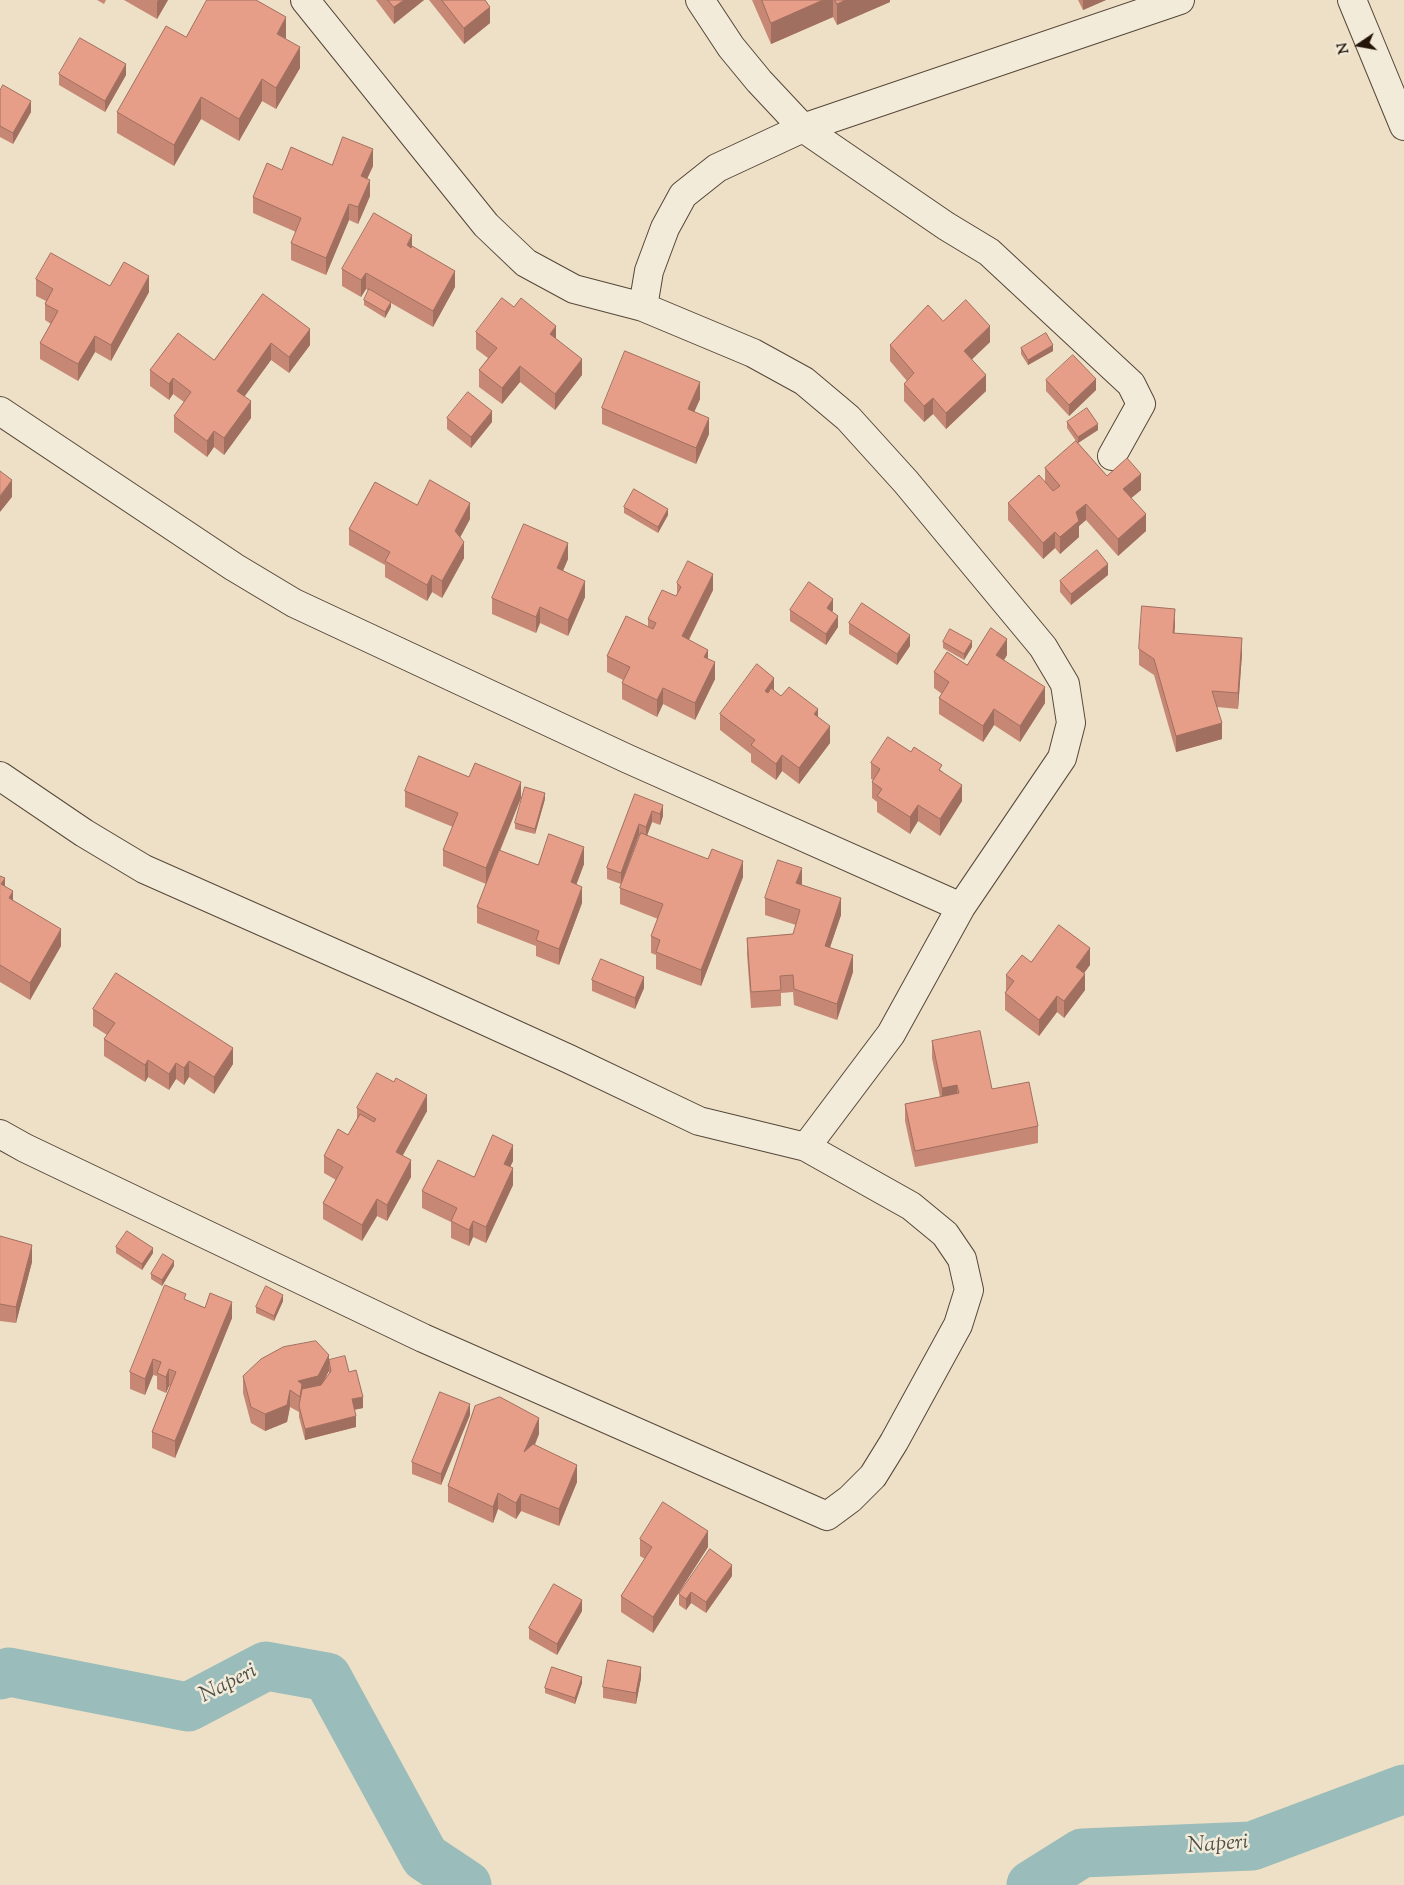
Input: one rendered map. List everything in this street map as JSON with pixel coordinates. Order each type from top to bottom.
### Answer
[{"type":"street","points":[[305,0],[486,225],[526,263],[574,289],[642,308],[753,353],[804,381],[848,418],[906,482],[1043,646],[1065,684],[1070,723],[1062,758],[961,907],[891,1034],[806,1147]]},
{"type":"street","points":[[700,0],[731,47],[802,128],[946,226],[989,252],[1131,384],[1141,404],[1112,456]]},
{"type":"street","points":[[642,308],[650,271],[665,228],[683,195],[717,168],[802,128],[1180,0]]},
{"type":"street","points":[[1352,0],[1404,126]]},
{"type":"street","points":[[0,411],[234,567],[294,603],[628,759],[961,907]]},
{"type":"street","points":[[0,776],[84,833],[144,869],[205,897],[291,932],[570,1059],[699,1121],[806,1147],[911,1206],[945,1234],[962,1259],[969,1290],[958,1326],[874,1476],[850,1499],[827,1516],[423,1338],[25,1148],[0,1134]]},
{"type":"building","points":[[207,0],[256,0],[286,17],[277,34],[300,47],[276,88],[262,79],[239,119],[201,97],[174,145],[117,112],[166,26],[186,37]]},
{"type":"building","points":[[388,0],[404,0],[394,7]]},
{"type":"building","points":[[442,0],[485,0],[490,7],[464,28]]},
{"type":"building","points":[[762,0],[823,0],[771,23]]},
{"type":"building","points":[[835,0],[846,0],[837,4]]},
{"type":"building","points":[[80,38],[126,64],[105,101],[59,74]]},
{"type":"building","points":[[3,85],[31,101],[13,133],[0,126],[0,91]]},
{"type":"building","points":[[343,137],[373,149],[361,176],[370,180],[358,207],[349,204],[326,258],[291,243],[301,218],[253,197],[267,163],[282,170],[291,147],[332,165]]},
{"type":"building","points":[[374,213],[412,235],[407,245],[411,248],[412,246],[455,271],[433,311],[366,273],[361,280],[342,269]]},
{"type":"building","points":[[51,253],[110,286],[124,262],[149,276],[111,345],[95,336],[78,364],[40,343],[58,311],[45,304],[53,289],[36,279]]},
{"type":"building","points":[[369,289],[391,302],[385,312],[364,300]]},
{"type":"building","points":[[263,294],[310,329],[289,357],[271,343],[237,391],[251,401],[224,438],[214,431],[207,441],[174,416],[191,392],[173,378],[169,384],[150,370],[178,333],[214,360]]},
{"type":"building","points":[[502,298],[514,307],[521,298],[556,326],[550,334],[582,359],[555,394],[520,366],[502,388],[479,370],[497,348],[476,332]]},
{"type":"building","points":[[966,300],[990,326],[964,351],[986,375],[946,413],[933,398],[924,406],[904,384],[914,373],[890,345],[928,305],[943,321]]},
{"type":"building","points":[[1046,333],[1053,345],[1028,360],[1021,348]]},
{"type":"building","points":[[625,351],[700,382],[688,409],[709,418],[696,448],[602,408]]},
{"type":"building","points":[[1073,355],[1096,379],[1069,405],[1046,380]]},
{"type":"building","points":[[468,392],[492,411],[471,437],[447,418]]},
{"type":"building","points":[[1087,408],[1098,424],[1078,437],[1067,422]]},
{"type":"building","points":[[1076,441],[1107,476],[1127,458],[1141,474],[1123,489],[1146,514],[1118,539],[1086,504],[1076,512],[1079,521],[1060,537],[1055,532],[1043,543],[1008,503],[1039,475],[1053,491],[1060,486],[1045,468]]},
{"type":"building","points":[[0,471],[12,480],[0,496]]},
{"type":"building","points":[[430,480],[470,503],[455,531],[464,542],[442,581],[432,575],[427,585],[385,561],[390,552],[349,529],[375,482],[417,505]]},
{"type":"building","points":[[634,489],[668,509],[658,527],[624,507]]},
{"type":"building","points":[[524,524],[568,543],[557,568],[585,581],[568,620],[540,607],[536,617],[492,598]]},
{"type":"building","points":[[1097,550],[1108,564],[1071,594],[1060,581]]},
{"type":"building","points":[[688,561],[713,574],[682,636],[708,650],[704,657],[715,662],[695,703],[663,688],[657,700],[622,683],[630,667],[607,656],[626,616],[653,629],[656,623],[648,619],[662,590],[676,596],[681,587],[677,583]]},
{"type":"building","points":[[809,582],[833,599],[827,608],[838,616],[826,634],[790,610]]},
{"type":"building","points":[[862,603],[910,635],[897,654],[849,623]]},
{"type":"building","points":[[1142,606],[1175,609],[1173,633],[1242,638],[1238,693],[1212,691],[1222,723],[1176,736],[1154,659],[1139,649]]},
{"type":"building","points":[[991,628],[1007,639],[996,655],[1045,687],[1020,726],[994,709],[983,726],[939,698],[949,682],[934,672],[947,652],[967,665]]},
{"type":"building","points":[[950,629],[972,641],[964,654],[943,642]]},
{"type":"building","points":[[757,664],[774,678],[765,691],[768,693],[771,688],[781,696],[789,687],[818,709],[814,714],[830,726],[799,768],[782,755],[776,764],[751,745],[755,740],[720,714]]},
{"type":"building","points":[[888,737],[911,752],[914,747],[942,765],[939,770],[962,785],[940,819],[918,805],[910,817],[877,796],[882,789],[872,782],[880,769],[871,763]]},
{"type":"building","points":[[419,756],[469,777],[475,763],[521,782],[486,868],[443,850],[458,813],[405,791]]},
{"type":"building","points":[[525,787],[545,793],[535,829],[515,823]]},
{"type":"building","points":[[635,794],[663,805],[660,814],[652,811],[646,827],[639,824],[621,873],[607,868]]},
{"type":"building","points":[[641,833],[708,859],[712,849],[743,861],[701,970],[656,952],[660,940],[651,936],[663,904],[620,888]]},
{"type":"building","points":[[549,834],[584,847],[571,882],[582,887],[559,949],[536,940],[539,931],[477,907],[499,850],[538,865]]},
{"type":"building","points":[[778,860],[802,868],[796,883],[841,898],[825,946],[853,955],[837,1004],[794,989],[793,975],[780,976],[781,990],[751,992],[747,938],[793,934],[800,910],[765,898]]},
{"type":"building","points":[[0,876],[5,878],[1,884],[13,891],[9,898],[61,929],[30,983],[0,965]]},
{"type":"building","points":[[1059,925],[1090,948],[1076,967],[1085,974],[1064,1001],[1057,996],[1039,1020],[1005,993],[1014,981],[1006,975],[1022,955],[1031,962]]},
{"type":"building","points":[[601,959],[644,977],[635,998],[592,980]]},
{"type":"building","points":[[116,973],[233,1048],[214,1077],[189,1061],[184,1068],[176,1063],[169,1074],[148,1060],[145,1065],[104,1039],[115,1023],[93,1009]]},
{"type":"building","points":[[980,1031],[992,1089],[1029,1082],[1038,1126],[915,1151],[905,1104],[959,1093],[957,1085],[942,1088],[932,1041]]},
{"type":"building","points":[[377,1073],[394,1082],[396,1078],[427,1095],[396,1152],[411,1160],[387,1205],[377,1199],[362,1225],[323,1203],[343,1167],[324,1156],[338,1129],[348,1135],[360,1114],[374,1122],[376,1119],[357,1108]]},
{"type":"building","points":[[493,1135],[513,1145],[504,1164],[513,1168],[486,1227],[473,1221],[469,1230],[451,1221],[457,1208],[422,1191],[438,1160],[474,1177]]},
{"type":"building","points":[[127,1231],[153,1248],[142,1264],[116,1247]]},
{"type":"building","points":[[0,1236],[32,1245],[16,1307],[0,1304]]},
{"type":"building","points":[[163,1254],[174,1261],[162,1280],[151,1274]]},
{"type":"building","points":[[165,1285],[186,1294],[184,1299],[205,1308],[210,1293],[232,1302],[175,1441],[152,1432],[176,1372],[169,1369],[166,1377],[157,1373],[161,1362],[153,1359],[145,1379],[130,1372]]},
{"type":"building","points":[[266,1286],[283,1295],[274,1316],[256,1307]]},
{"type":"building","points":[[316,1341],[329,1355],[318,1376],[298,1381],[302,1384],[300,1397],[290,1390],[287,1405],[265,1414],[251,1407],[243,1376],[261,1359],[283,1347]]},
{"type":"building","points":[[345,1356],[349,1372],[356,1370],[363,1397],[352,1399],[356,1416],[305,1429],[299,1406],[302,1389],[321,1385],[331,1371],[329,1360]]},
{"type":"building","points":[[440,1392],[470,1404],[441,1474],[412,1462]]},
{"type":"building","points":[[500,1397],[539,1418],[524,1452],[533,1444],[577,1465],[559,1509],[521,1494],[516,1503],[498,1493],[493,1507],[448,1486],[475,1406]]},
{"type":"building","points":[[663,1502],[708,1531],[653,1617],[621,1596],[652,1547],[640,1539]]},
{"type":"building","points":[[710,1549],[732,1565],[706,1602],[691,1592],[686,1599],[679,1594]]},
{"type":"building","points":[[554,1584],[582,1600],[557,1644],[529,1628]]},
{"type":"building","points":[[608,1660],[641,1667],[636,1693],[603,1687]]},
{"type":"building","points":[[552,1667],[582,1677],[575,1698],[545,1688]]},
{"type":"waterway","name":"Naperi","points":[[0,1675],[9,1672],[188,1707],[266,1666],[327,1677],[425,1857],[467,1885]]},
{"type":"waterway","name":"Naperi","points":[[1031,1885],[1082,1853],[1252,1846],[1404,1789]]}]
